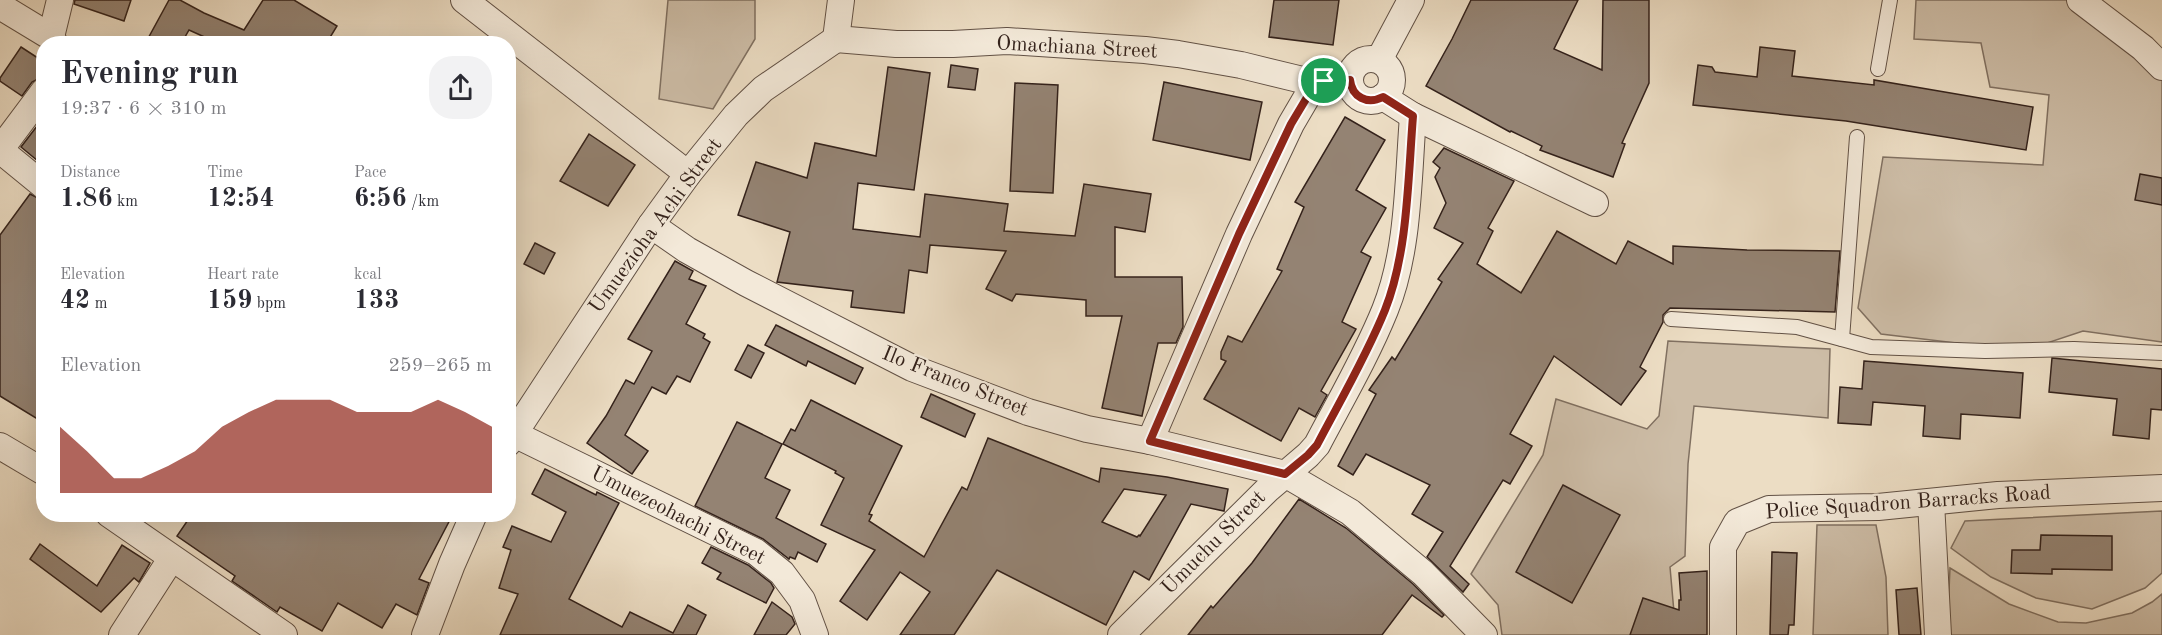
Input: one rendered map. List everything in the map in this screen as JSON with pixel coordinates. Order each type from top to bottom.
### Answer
[{"type":"street","points":[[54,36],[60,0]]},
{"type":"street","points":[[464,0],[510,36]]},
{"type":"street","points":[[836,39],[841,0]]},
{"type":"street","points":[[1379,60],[1411,0]]},
{"type":"street","points":[[2080,0],[2143,48],[2162,67]]},
{"type":"street","points":[[0,6],[47,36]]},
{"type":"street","name":"Umuezioha Achi Street","points":[[516,427],[651,225],[688,174],[736,115],[763,89],[836,39]]},
{"type":"street","name":"Omachiana Street","points":[[836,39],[953,45],[1007,41],[1145,50],[1241,66],[1315,84]]},
{"type":"street","points":[[516,40],[688,174]]},
{"type":"street","points":[[1370,58],[1379,60],[1389,67],[1392,79],[1389,91],[1383,97],[1371,101],[1359,97],[1351,88],[1350,80],[1353,69],[1359,62],[1370,58]]},
{"type":"street","points":[[1150,441],[1244,224],[1291,124],[1315,84],[1324,81],[1350,80]]},
{"type":"street","points":[[1383,97],[1413,116],[1595,203]]},
{"type":"street","points":[[36,102],[0,150],[36,179]]},
{"type":"street","name":"Umuchu Street","points":[[1121,635],[1317,445],[1386,309],[1395,276],[1406,214],[1413,116]]},
{"type":"street","name":"Ilo Franco Street","points":[[651,225],[687,250],[746,283],[912,368],[1028,412],[1086,429],[1150,441],[1285,474],[1350,512],[1423,573],[1484,635]]},
{"type":"street","name":"Umuezeohachi Street","points":[[516,439],[756,552],[782,573],[802,600],[815,635]]},
{"type":"street","points":[[0,446],[36,467]]},
{"type":"street","name":"Police Squadron Barracks Road","points":[[1723,635],[1723,547],[1737,522],[1769,509],[1878,507],[1998,495],[2162,488]]},
{"type":"street","points":[[1931,502],[1938,635]]},
{"type":"street","points":[[120,522],[284,635]]},
{"type":"street","points":[[425,635],[470,522]]},
{"type":"street","points":[[122,635],[171,559]]},
{"type":"lane","points":[[1878,69],[1890,0]]},
{"type":"lane","points":[[1842,339],[1857,138]]},
{"type":"lane","points":[[1671,319],[1797,327],[1871,347],[1985,351],[2074,349],[2162,353]]},
{"type":"shaded area","points":[[668,0],[755,0],[755,39],[713,109],[659,99]]},
{"type":"shaded area","points":[[1916,0],[2069,0],[2162,76],[2162,342],[2083,331],[2023,351],[1881,334],[1858,308],[1883,157],[2043,165],[2049,95],[1990,87],[1981,43],[1914,39]]},
{"type":"shaded area","points":[[1668,341],[1830,349],[1828,418],[1694,406],[1688,464],[1685,556],[1670,567],[1676,635],[1502,635],[1498,605],[1471,574],[1543,455],[1556,399],[1647,429],[1659,416]]},
{"type":"shaded area","points":[[2162,511],[2162,573],[2145,588],[2092,609],[2036,598],[1991,577],[1951,548],[1965,521]]},
{"type":"shaded area","points":[[1817,525],[1876,525],[1886,577],[1888,635],[1813,635]]},
{"type":"shaded area","points":[[1950,568],[2009,604],[2058,622],[2086,623],[2132,613],[2162,594],[2162,635],[1947,635]]},
{"type":"building","points":[[75,0],[131,0],[124,21],[74,4]]},
{"type":"building","points":[[169,0],[180,0],[244,30],[263,0],[294,0],[337,26],[331,36],[202,36],[189,30],[186,36],[149,36]]},
{"type":"building","points":[[1274,0],[1339,0],[1333,45],[1269,37]]},
{"type":"building","points":[[1471,0],[1578,0],[1554,49],[1602,70],[1603,0],[1649,0],[1649,83],[1622,143],[1625,144],[1613,177],[1540,150],[1542,146],[1510,132],[1426,86]]},
{"type":"building","points":[[21,47],[36,57],[36,80],[22,96],[0,81]]},
{"type":"building","points":[[1760,47],[1795,51],[1792,76],[1874,85],[1874,80],[2033,107],[2026,150],[1846,121],[1693,105],[1698,65],[1712,67],[1715,72],[1757,77]]},
{"type":"building","points":[[951,65],[978,69],[975,90],[948,87]]},
{"type":"building","points":[[888,67],[930,73],[914,190],[858,183],[853,229],[920,237],[925,194],[1008,204],[1004,231],[1075,236],[1084,184],[1151,194],[1145,232],[1115,227],[1115,277],[1182,277],[1183,327],[1176,343],[1158,343],[1142,416],[1102,408],[1122,316],[1086,316],[1086,300],[1016,294],[1012,301],[986,289],[1006,251],[930,245],[927,273],[909,270],[904,313],[851,307],[853,291],[777,282],[790,232],[738,215],[756,162],[807,178],[815,143],[876,156]]},
{"type":"building","points":[[1164,82],[1262,102],[1250,160],[1153,140]]},
{"type":"building","points":[[1015,83],[1058,85],[1053,193],[1010,191]]},
{"type":"building","points":[[1345,117],[1385,140],[1356,190],[1386,208],[1361,252],[1371,257],[1342,322],[1356,329],[1321,391],[1327,395],[1315,417],[1299,408],[1281,441],[1204,399],[1226,361],[1221,359],[1221,352],[1228,336],[1242,342],[1282,271],[1277,269],[1304,207],[1295,202]]},
{"type":"building","points":[[36,127],[36,159],[21,147]]},
{"type":"building","points":[[589,134],[635,165],[608,206],[560,181]]},
{"type":"building","points":[[1444,148],[1514,181],[1488,228],[1493,231],[1477,264],[1521,293],[1557,231],[1616,264],[1628,241],[1673,264],[1673,246],[1840,251],[1835,312],[1670,308],[1663,315],[1663,322],[1640,367],[1646,371],[1621,405],[1554,356],[1510,434],[1532,446],[1510,484],[1503,480],[1450,566],[1469,584],[1463,592],[1427,557],[1443,532],[1412,514],[1430,485],[1366,454],[1353,475],[1338,466],[1376,394],[1369,390],[1392,357],[1395,360],[1442,282],[1438,279],[1463,243],[1434,228],[1446,203],[1435,177],[1440,168],[1433,162]]},
{"type":"building","points":[[2140,174],[2162,178],[2162,205],[2135,200]]},
{"type":"building","points":[[30,194],[36,197],[36,418],[0,396],[0,235]]},
{"type":"building","points":[[535,243],[555,253],[544,274],[524,264]]},
{"type":"building","points":[[675,261],[693,271],[689,279],[706,286],[686,324],[705,334],[703,338],[710,342],[690,382],[677,376],[666,394],[652,387],[625,435],[648,451],[632,474],[587,443],[606,416],[626,380],[634,384],[652,351],[628,339]]},
{"type":"building","points":[[776,325],[863,368],[855,384],[808,361],[806,366],[765,345]]},
{"type":"building","points":[[748,345],[764,353],[751,378],[735,370]]},
{"type":"building","points":[[2052,358],[2162,369],[2162,410],[2151,409],[2149,439],[2113,435],[2117,399],[2049,392]]},
{"type":"building","points":[[1864,361],[2023,373],[2020,418],[1961,414],[1960,439],[1923,436],[1925,406],[1873,402],[1871,425],[1838,423],[1840,387],[1862,389]]},
{"type":"building","points":[[931,394],[975,414],[965,437],[921,417]]},
{"type":"building","points":[[811,400],[902,446],[869,514],[872,515],[869,521],[924,557],[962,487],[967,490],[988,438],[1099,482],[1101,468],[1167,477],[1228,489],[1224,511],[1191,504],[1149,580],[1134,571],[1106,625],[997,570],[954,635],[900,635],[930,592],[900,572],[867,620],[840,601],[875,550],[821,525],[844,478],[835,473],[836,471],[783,444],[791,429],[795,431]],"holes":[[[1124,489],[1166,495],[1140,536],[1137,537],[1102,522]]]},
{"type":"building","points":[[737,422],[782,444],[765,478],[790,490],[776,518],[826,544],[817,562],[798,552],[795,559],[790,557],[789,559],[763,539],[695,506]]},
{"type":"building","points":[[545,469],[596,495],[597,492],[619,503],[569,599],[622,627],[630,612],[673,633],[688,605],[706,615],[696,635],[500,635],[518,594],[499,588],[511,550],[503,547],[512,526],[551,542],[566,512],[532,494]]},
{"type":"building","points":[[1563,485],[1620,515],[1572,603],[1516,572]]},
{"type":"building","points":[[1299,499],[1346,528],[1413,584],[1444,615],[1442,617],[1412,595],[1382,635],[1188,635],[1211,606],[1213,608],[1252,563]]},
{"type":"building","points":[[187,522],[449,522],[419,579],[429,583],[417,615],[396,604],[382,628],[338,603],[322,631],[280,607],[277,612],[232,581],[235,576],[177,536]]},
{"type":"building","points":[[2041,535],[2112,536],[2112,570],[2052,569],[2052,574],[2011,573],[2012,550],[2040,550]]},
{"type":"building","points":[[40,544],[97,586],[122,545],[150,563],[139,582],[134,578],[101,612],[30,559]]},
{"type":"building","points":[[711,547],[748,565],[771,583],[774,588],[766,603],[717,579],[721,573],[702,563]]},
{"type":"building","points":[[1772,552],[1797,553],[1794,625],[1789,625],[1788,635],[1770,635]]},
{"type":"building","points":[[1707,571],[1707,635],[1630,635],[1643,598],[1679,610],[1679,600],[1681,600],[1679,573]]},
{"type":"building","points":[[1917,588],[1921,635],[1899,635],[1896,590]]},
{"type":"building","points":[[772,602],[792,617],[795,624],[786,635],[754,635]]},
{"type":"route","points":[[1350,80],[1351,88],[1359,97],[1371,101],[1383,97],[1413,116],[1406,214],[1395,276],[1386,309],[1317,445],[1285,474],[1150,441],[1239,234],[1291,124],[1315,84],[1324,81],[1350,80]]}]
